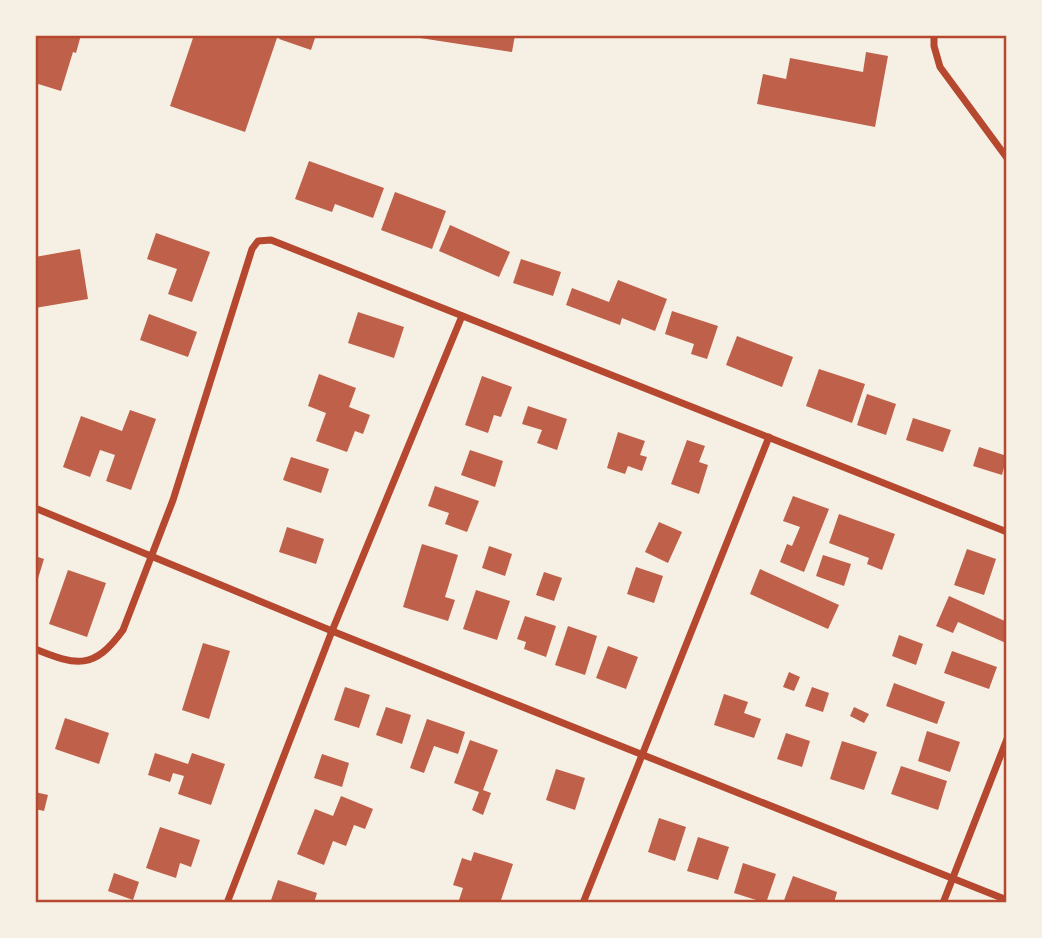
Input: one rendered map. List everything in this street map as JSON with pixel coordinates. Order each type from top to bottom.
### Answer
[{"type":"street","points":[[934,35],[940,67],[1007,158]]},
{"type":"street","points":[[35,649],[58,658],[84,662],[110,648],[123,630],[173,500],[252,250],[258,241],[271,240],[1007,532]]},
{"type":"street","points":[[227,903],[332,631],[461,316]]},
{"type":"street","points":[[583,903],[769,437]]},
{"type":"street","points":[[35,508],[332,631],[1007,900]]},
{"type":"street","points":[[943,903],[1007,739]]},
{"type":"building","points":[[35,35],[81,35],[61,91],[35,83]]},
{"type":"building","points":[[194,35],[278,35],[245,132],[170,106]]},
{"type":"building","points":[[281,35],[316,35],[311,50],[279,39]]},
{"type":"building","points":[[421,35],[515,35],[512,52],[420,38]]},
{"type":"building","points":[[866,52],[888,56],[875,127],[757,104],[763,74],[786,79],[790,58],[863,72]]},
{"type":"building","points":[[309,161],[384,188],[373,218],[335,204],[332,212],[295,199]]},
{"type":"building","points":[[395,192],[446,211],[432,249],[381,230]]},
{"type":"building","points":[[450,225],[510,252],[499,277],[439,251]]},
{"type":"building","points":[[156,233],[210,252],[192,302],[168,294],[177,269],[147,259]]},
{"type":"building","points":[[80,249],[88,299],[35,308],[35,257]]},
{"type":"building","points":[[521,259],[561,272],[553,296],[513,283]]},
{"type":"building","points":[[618,280],[667,299],[655,331],[622,318],[620,325],[566,305],[572,288],[609,302]]},
{"type":"building","points":[[672,311],[718,326],[707,359],[691,354],[694,344],[665,334]]},
{"type":"building","points":[[358,312],[404,327],[394,358],[348,343]]},
{"type":"building","points":[[149,314],[197,332],[188,357],[140,340]]},
{"type":"building","points":[[737,336],[793,357],[782,387],[726,365]]},
{"type":"building","points":[[819,369],[865,384],[852,423],[806,406]]},
{"type":"building","points":[[319,374],[356,388],[349,407],[370,415],[363,434],[355,431],[347,452],[316,441],[326,413],[308,406]]},
{"type":"building","points":[[482,376],[512,387],[501,417],[494,415],[488,433],[465,425]]},
{"type":"building","points":[[867,394],[896,404],[886,435],[857,425]]},
{"type":"building","points":[[528,406],[567,419],[557,450],[537,443],[542,430],[522,424]]},
{"type":"building","points":[[130,410],[156,419],[131,490],[106,481],[115,455],[100,450],[90,477],[63,467],[81,416],[122,431]]},
{"type":"building","points":[[913,418],[951,430],[943,452],[906,440]]},
{"type":"building","points":[[618,432],[645,441],[640,455],[647,457],[642,471],[628,466],[625,474],[607,468]]},
{"type":"building","points":[[687,440],[705,446],[699,462],[708,465],[699,494],[671,484]]},
{"type":"building","points":[[979,447],[1007,456],[1002,475],[973,466]]},
{"type":"building","points":[[470,450],[503,461],[495,487],[461,475]]},
{"type":"building","points":[[291,457],[329,469],[321,493],[283,480]]},
{"type":"building","points":[[435,486],[479,501],[467,532],[445,524],[449,513],[428,506]]},
{"type":"building","points":[[793,496],[829,509],[804,572],[780,562],[787,544],[792,546],[800,527],[783,521]]},
{"type":"building","points":[[839,514],[895,534],[882,570],[867,564],[869,558],[829,543]]},
{"type":"building","points":[[659,522],[682,532],[668,563],[645,552]]},
{"type":"building","points":[[287,527],[324,539],[316,564],[279,552]]},
{"type":"building","points":[[422,544],[458,555],[445,597],[455,600],[448,621],[403,607]]},
{"type":"building","points":[[489,546],[512,554],[505,576],[482,568]]},
{"type":"building","points":[[967,549],[996,559],[984,595],[954,585]]},
{"type":"building","points":[[823,555],[851,564],[844,586],[816,576]]},
{"type":"building","points":[[35,556],[44,559],[36,585],[35,585]]},
{"type":"building","points":[[636,567],[663,576],[654,603],[627,594]]},
{"type":"building","points":[[760,569],[839,605],[828,629],[750,594]]},
{"type":"building","points":[[68,570],[106,583],[87,637],[49,624]]},
{"type":"building","points":[[544,572],[562,578],[554,601],[536,595]]},
{"type":"building","points":[[476,590],[510,601],[497,640],[463,629]]},
{"type":"building","points":[[949,596],[1007,622],[1006,643],[958,622],[953,633],[936,626]]},
{"type":"building","points":[[525,616],[556,626],[546,657],[524,649],[526,642],[517,639]]},
{"type":"building","points":[[568,626],[597,636],[585,675],[555,665]]},
{"type":"building","points":[[899,635],[923,644],[916,665],[892,656]]},
{"type":"building","points":[[203,643],[230,651],[209,719],[182,710]]},
{"type":"building","points":[[608,646],[638,657],[626,689],[596,678]]},
{"type":"building","points":[[952,651],[997,667],[989,689],[944,673]]},
{"type":"building","points":[[789,672],[800,677],[794,691],[783,687]]},
{"type":"building","points":[[894,683],[945,702],[937,724],[886,706]]},
{"type":"building","points":[[345,687],[370,695],[359,728],[334,720]]},
{"type":"building","points":[[812,687],[829,693],[823,712],[805,706]]},
{"type":"building","points":[[724,694],[748,702],[744,713],[761,719],[754,738],[714,725]]},
{"type":"building","points":[[386,707],[411,715],[402,744],[376,735]]},
{"type":"building","points":[[854,707],[869,714],[864,723],[850,716]]},
{"type":"building","points":[[65,718],[109,733],[99,764],[55,749]]},
{"type":"building","points":[[427,719],[465,732],[458,754],[434,746],[424,773],[410,768]]},
{"type":"building","points":[[927,731],[960,742],[950,772],[918,761]]},
{"type":"building","points":[[786,733],[810,741],[802,767],[777,759]]},
{"type":"building","points":[[470,740],[498,750],[483,790],[491,793],[483,815],[472,810],[479,792],[454,783]]},
{"type":"building","points":[[842,741],[877,752],[864,790],[830,779]]},
{"type":"building","points":[[155,753],[188,764],[192,753],[225,764],[211,805],[178,794],[184,776],[173,773],[170,782],[148,775]]},
{"type":"building","points":[[322,754],[349,763],[342,787],[314,778]]},
{"type":"building","points":[[901,766],[947,781],[938,810],[891,794]]},
{"type":"building","points":[[556,769],[585,778],[575,810],[546,800]]},
{"type":"building","points":[[35,792],[48,795],[44,811],[35,809]]},
{"type":"building","points":[[341,796],[373,809],[365,829],[354,825],[346,846],[333,841],[324,865],[297,854],[315,809],[333,816]]},
{"type":"building","points":[[659,818],[686,827],[675,861],[648,852]]},
{"type":"building","points":[[160,827],[200,840],[191,867],[180,863],[176,878],[146,868]]},
{"type":"building","points":[[698,837],[729,847],[718,880],[687,871]]},
{"type":"building","points":[[474,852],[513,864],[500,903],[458,903],[463,888],[453,885],[462,858],[471,861]]},
{"type":"building","points":[[743,863],[776,874],[766,903],[734,893]]},
{"type":"building","points":[[114,873],[139,882],[133,900],[108,891]]},
{"type":"building","points":[[793,876],[837,892],[834,903],[783,903]]},
{"type":"building","points":[[278,880],[317,893],[314,903],[270,903]]}]
